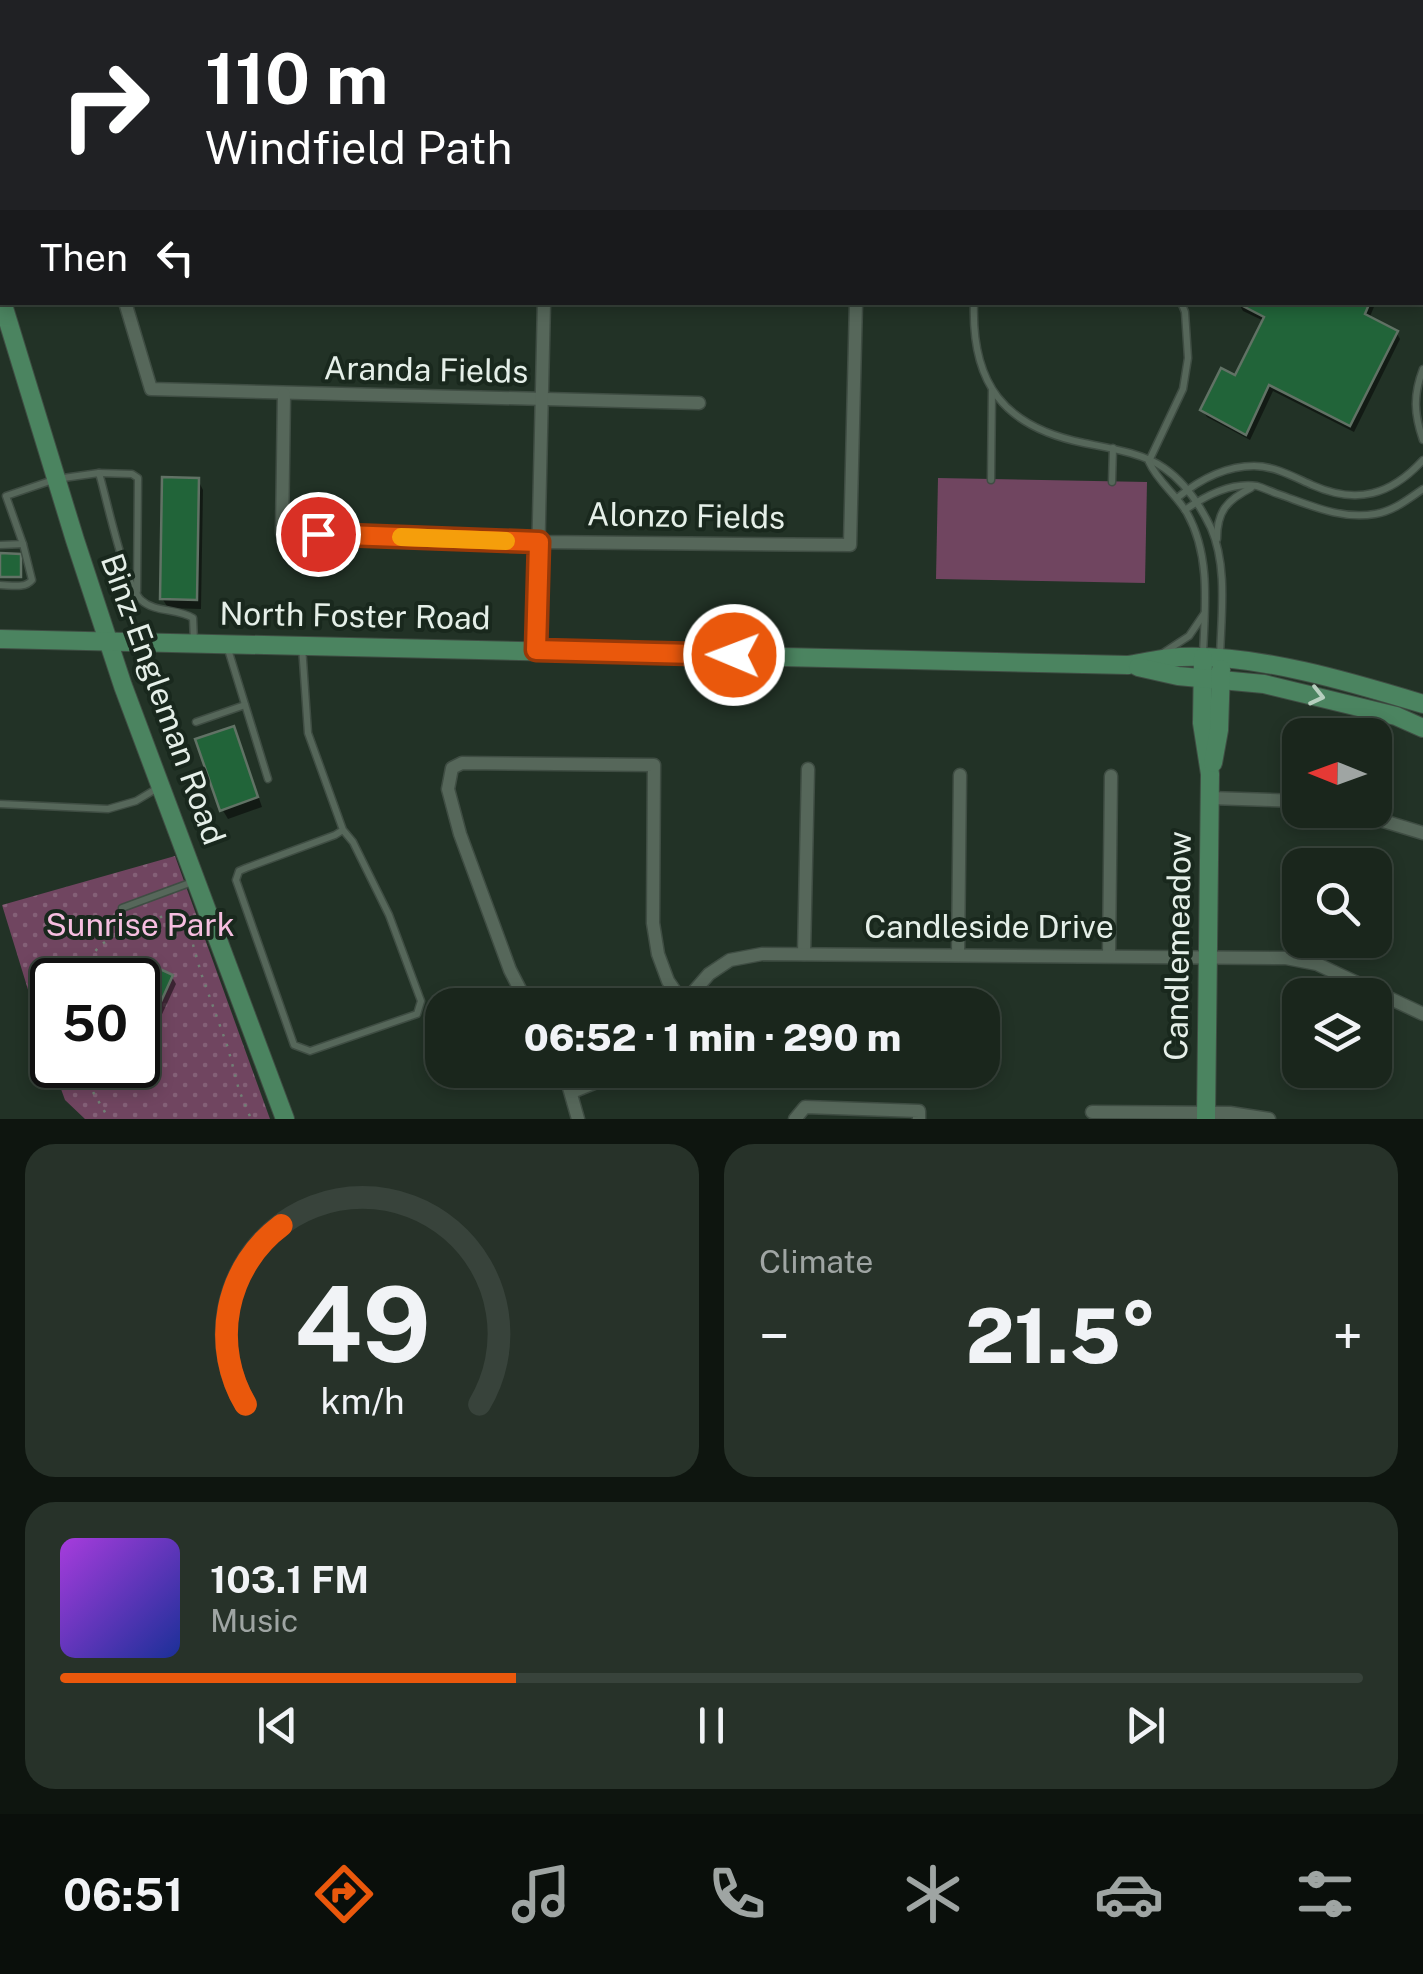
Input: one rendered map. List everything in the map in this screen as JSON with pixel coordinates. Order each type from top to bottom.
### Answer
[{"type":"main road","name":"Binz-Engleman Road","points":[[3,305],[108,641],[284,1119]]},
{"type":"main road","name":"North Foster Road","points":[[0,639],[1128,665],[1178,676],[1264,684],[1396,716],[1423,728]]},
{"type":"main road","name":"North Foster Road","points":[[1128,665],[1180,657],[1212,658],[1345,680],[1423,704]]},
{"type":"main road","name":"Candlemeadow","points":[[1206,1116],[1210,774],[1220,730],[1212,658]]},
{"type":"street","name":"Aranda Fields","points":[[127,305],[151,389],[699,403]]},
{"type":"street","points":[[536,650],[544,305]]},
{"type":"street","name":"Alonzo Fields","points":[[284,394],[282,533],[539,542],[850,545],[856,305]]},
{"type":"street","points":[[519,988],[460,834],[448,789],[452,768],[470,762],[654,765],[653,924],[658,954],[672,988]]},
{"type":"street","points":[[804,954],[808,769]]},
{"type":"street","points":[[958,955],[960,774]]},
{"type":"street","points":[[1110,956],[1111,776]]},
{"type":"street","points":[[1210,798],[1282,800]]},
{"type":"street","points":[[1392,823],[1423,832]]},
{"type":"street","name":"Candleside Drive","points":[[697,988],[730,960],[762,954],[1286,958],[1317,964],[1423,1014]]},
{"type":"street","points":[[571,1088],[578,1119]]},
{"type":"street","points":[[572,1092],[582,1088]]},
{"type":"street","points":[[795,1119],[804,1107],[919,1115]]},
{"type":"street","points":[[1092,1112],[1248,1114],[1270,1119]]},
{"type":"lane","points":[[974,305],[976,346],[999,402],[1014,416],[1046,433],[1113,448],[1162,466],[1197,502],[1212,532],[1221,568],[1212,658]]},
{"type":"lane","points":[[1182,305],[1188,358],[1183,389],[1149,461],[1156,477],[1176,498],[1194,527],[1205,570],[1204,613],[1212,658]]},
{"type":"lane","points":[[1423,369],[1415,394],[1415,418],[1423,440]]},
{"type":"lane","points":[[991,480],[992,389]]},
{"type":"lane","points":[[1112,482],[1113,448]]},
{"type":"lane","points":[[1176,498],[1212,474],[1255,466],[1289,473],[1329,492],[1352,496],[1383,492],[1408,477],[1423,460]]},
{"type":"lane","points":[[100,474],[125,568],[141,600],[156,608],[186,613],[192,618],[194,643]]},
{"type":"lane","points":[[4,582],[22,586],[32,580],[6,496],[56,479],[132,474],[138,478],[137,592]]},
{"type":"lane","points":[[1185,510],[1228,488],[1256,486],[1321,510],[1374,514],[1394,508],[1423,489]]},
{"type":"lane","points":[[1218,555],[1221,510],[1232,498],[1256,486]]},
{"type":"lane","points":[[5,548],[23,544]]},
{"type":"lane","points":[[1150,661],[1189,636],[1204,613]]},
{"type":"lane","points":[[226,644],[268,779]]},
{"type":"lane","points":[[302,645],[308,733],[343,830],[353,842],[389,915],[421,1000],[417,1014],[310,1051],[294,1045],[236,880],[246,868],[343,830]]},
{"type":"lane","points":[[196,722],[245,705]]},
{"type":"lane","points":[[0,804],[108,809],[136,801],[162,786]]},
{"type":"lane","points":[[122,908],[196,880]]},
{"type":"path","points":[[122,908],[130,928]]},
{"type":"path","points":[[89,958],[107,938],[170,915],[181,916],[251,1119]]},
{"type":"path","points":[[91,1088],[109,1119]]},
{"type":"green space","points":[[938,478],[1147,482],[1145,583],[936,579]]},
{"type":"green space","name":"Sunrise Park","points":[[175,856],[270,1119],[85,1119],[65,1100],[61,1088],[160,1088],[160,958],[30,958],[30,996],[2,905]]},
{"type":"building","points":[[1241,305],[1369,305],[1365,314],[1398,331],[1350,426],[1269,385],[1246,435],[1200,410],[1221,368],[1235,375],[1264,317]]},
{"type":"building","points":[[162,477],[199,478],[197,600],[160,599]]},
{"type":"building","points":[[0,553],[21,554],[21,577],[0,577]]},
{"type":"building","points":[[234,726],[258,797],[220,811],[195,739]]},
{"type":"building","points":[[160,969],[173,975],[160,1004]]},
{"type":"slow traffic","points":[[401,537],[506,541]]},
{"type":"route","points":[[318,534],[539,542],[536,650],[734,655]]}]
